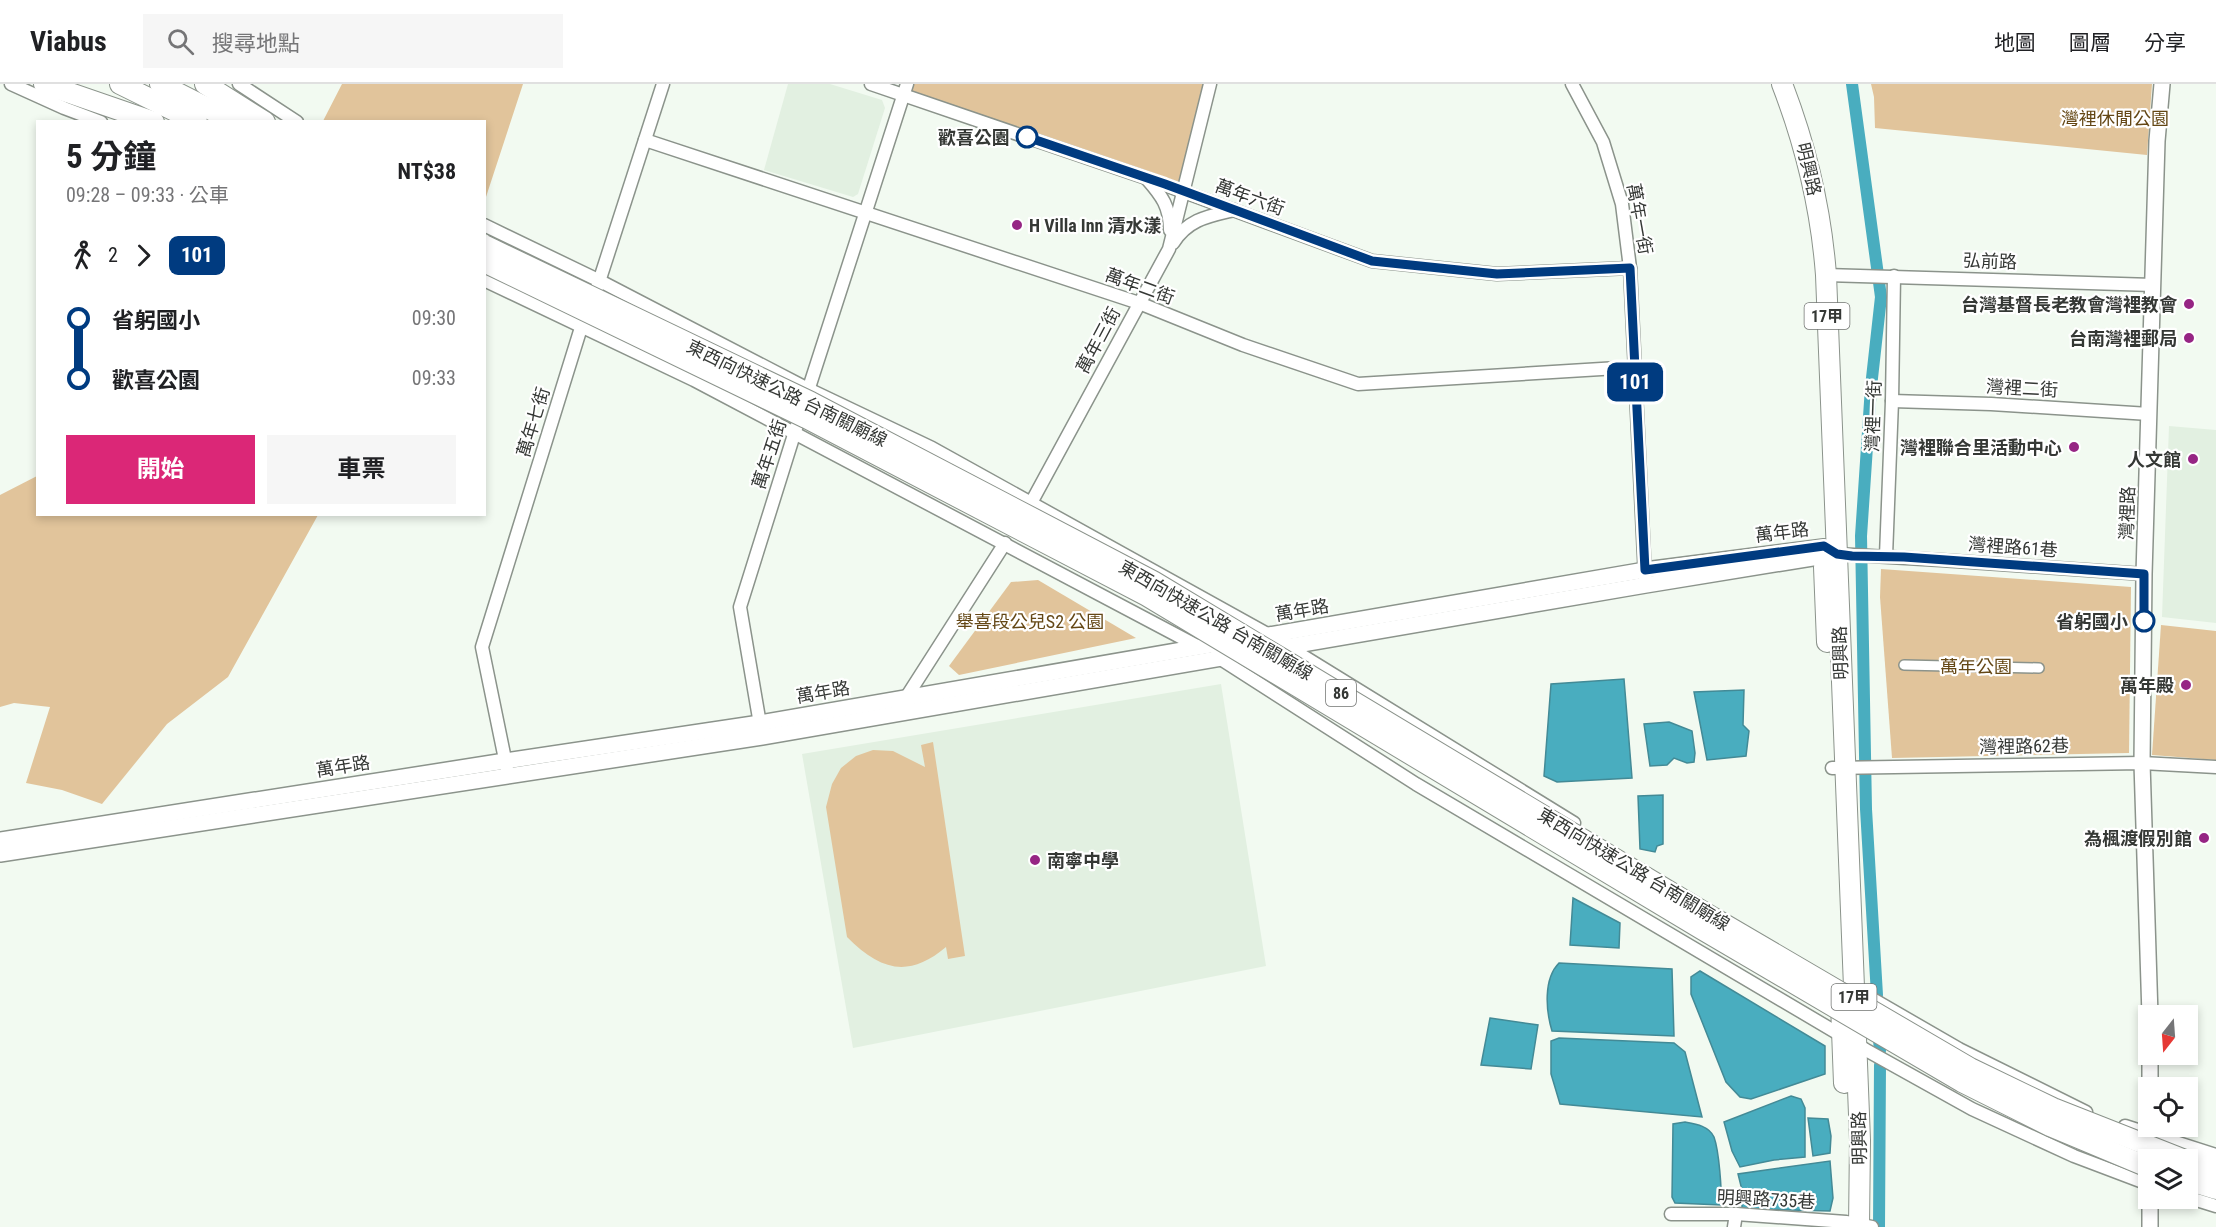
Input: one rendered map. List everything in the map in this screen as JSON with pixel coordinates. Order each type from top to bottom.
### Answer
[{"type":"main road","points":[[44,84],[148,120]]},
{"type":"main road","points":[[120,84],[193,120]]},
{"type":"main road","points":[[160,84],[232,120]]},
{"type":"main road","points":[[205,84],[262,120]]},
{"type":"main road","name":"明興路","points":[[1769,84],[1791,150],[1802,196],[1812,257],[1834,554],[1845,767],[1849,1040],[1860,1140],[1857,1225]]},
{"type":"main road","name":"明興路","points":[[1782,84],[1800,133],[1815,194],[1826,275],[1834,554]]},
{"type":"main road","name":"東西向快速公路 台南關廟線","points":[[486,246],[811,402],[1153,581],[1712,917],[1970,1068],[2053,1108],[2158,1149]]},
{"type":"main road","name":"東西向快速公路 台南關廟線","points":[[486,263],[806,418],[1147,596],[1703,930],[1962,1082],[2050,1126],[2138,1163]]},
{"type":"main road","name":"東西向快速公路 台南關廟線","points":[[2198,1164],[2216,1170]]},
{"type":"main road","points":[[2198,1183],[2216,1189]]},
{"type":"street","points":[[11,84],[96,120]]},
{"type":"street","points":[[239,84],[294,120]]},
{"type":"street","name":"萬年七街","points":[[508,776],[482,647],[581,324],[600,281],[663,84]]},
{"type":"street","name":"萬年六街","points":[[871,84],[905,89],[1372,261],[1497,274],[1630,268]]},
{"type":"street","name":"萬年三街","points":[[1031,503],[1169,249],[1210,84]]},
{"type":"street","name":"萬年一街","points":[[1572,84],[1609,156],[1622,204],[1630,268],[1645,578]]},
{"type":"street","name":"灣裡路","points":[[2150,1005],[2142,763],[2144,574],[2157,141],[2162,84]]},
{"type":"street","name":"萬年五街","points":[[761,730],[740,606],[905,89]]},
{"type":"street","name":"萬年二街","points":[[645,140],[866,211],[1138,303],[1243,345],[1358,384],[1634,367]]},
{"type":"street","points":[[1146,178],[1166,202],[1170,215],[1169,249]]},
{"type":"street","points":[[1169,249],[1192,222],[1234,210]]},
{"type":"street","points":[[486,226],[600,281],[808,389],[932,448],[1269,635],[1662,877],[1959,1049],[2089,1113],[2138,1127]]},
{"type":"street","name":"弘前路","points":[[1826,275],[2153,285]]},
{"type":"street","name":"灣裡一街","points":[[1882,556],[1892,401],[1894,276]]},
{"type":"street","points":[[486,281],[581,324],[795,432],[1221,658],[1416,784],[1849,1040],[1971,1109],[2074,1156],[2138,1181]]},
{"type":"street","name":"灣裡二街","points":[[1892,401],[1991,404],[2149,414]]},
{"type":"street","points":[[897,714],[1005,543]]},
{"type":"street","name":"灣裡路61巷","points":[[1834,554],[2144,574]]},
{"type":"street","name":"萬年路","points":[[0,854],[508,776],[761,730],[905,698],[1269,635],[1645,578],[1834,554]]},
{"type":"street","name":"萬年路","points":[[0,840],[505,760],[897,714],[1289,648],[1645,578]]},
{"type":"street","points":[[1904,665],[2039,668]]},
{"type":"street","name":"灣裡路62巷","points":[[1845,767],[2142,763],[2216,767]]},
{"type":"street","points":[[295,809],[300,793]]},
{"type":"street","points":[[2166,1137],[2216,1155]]},
{"type":"street","points":[[2198,1200],[2216,1206]]},
{"type":"street","points":[[2150,1209],[2150,1227]]},
{"type":"street","name":"明興路735巷","points":[[1671,1214],[1736,1214],[1857,1225]]},
{"type":"street","points":[[1734,1227],[1736,1214]]},
{"type":"shaded area","points":[[788,84],[830,84],[882,100],[885,108],[858,194],[853,197],[764,170]]},
{"type":"shaded area","name":"省躬國小","points":[[2169,426],[2216,430],[2216,623],[2162,617]]},
{"type":"shaded area","name":"南寧中學","points":[[1221,684],[1266,966],[853,1048],[802,754]]},
{"type":"green space","points":[[342,84],[523,84],[486,197],[486,120],[324,120]]},
{"type":"green space","name":"歡喜公園","points":[[907,84],[1215,84],[1183,191],[904,94]]},
{"type":"green space","name":"灣裡休閒公園","points":[[1871,84],[2152,84],[2147,155],[1875,128],[1874,97]]},
{"type":"green space","points":[[36,477],[36,516],[317,516],[228,677],[167,724],[102,804],[62,790],[26,783],[50,707],[14,703],[0,707],[0,495]]},
{"type":"green space","name":"萬年公園","points":[[1881,569],[2131,587],[2129,753],[1892,758],[1880,597]]},
{"type":"green space","name":"舉喜段公兒S2 公園","points":[[1038,580],[1136,638],[959,675],[949,666],[1011,582]]},
{"type":"green space","points":[[2161,625],[2216,631],[2216,760],[2152,755]]},
{"type":"green space","points":[[933,742],[965,956],[948,959],[946,947],[919,964],[907,967],[895,966],[871,957],[847,937],[826,807],[832,784],[841,768],[856,756],[873,750],[893,751],[925,767],[921,745]]},
{"type":"water","points":[[1624,679],[1632,778],[1557,782],[1544,776],[1551,684]]},
{"type":"water","points":[[1744,690],[1743,725],[1749,731],[1746,756],[1707,760],[1694,692]]},
{"type":"water","points":[[1669,722],[1692,731],[1694,762],[1687,763],[1674,758],[1667,765],[1650,766],[1644,724]]},
{"type":"water","points":[[1663,795],[1663,844],[1657,846],[1655,852],[1640,849],[1638,796]]},
{"type":"water","points":[[1573,898],[1620,923],[1619,948],[1570,945]]},
{"type":"water","points":[[1559,963],[1672,969],[1674,1036],[1552,1031],[1547,1005],[1548,986]]},
{"type":"water","points":[[1700,971],[1825,1046],[1825,1074],[1751,1099],[1740,1097],[1726,1082],[1691,994],[1691,977]]},
{"type":"water","points":[[1490,1018],[1538,1025],[1531,1069],[1481,1065]]},
{"type":"water","points":[[1559,1038],[1674,1043],[1685,1052],[1702,1117],[1560,1104],[1551,1074],[1551,1041]]},
{"type":"water","points":[[1791,1096],[1801,1099],[1805,1108],[1805,1157],[1740,1167],[1732,1151],[1724,1122]]},
{"type":"water","points":[[1808,1118],[1828,1119],[1831,1136],[1830,1153],[1813,1156]]},
{"type":"water","points":[[1685,1122],[1706,1128],[1714,1137],[1720,1171],[1721,1205],[1675,1203],[1672,1197],[1673,1124]]},
{"type":"water","points":[[1830,1161],[1833,1198],[1830,1211],[1742,1209],[1742,1190],[1738,1174]]},
{"type":"waterway","points":[[1852,84],[1881,297],[1871,387],[1861,536],[1866,809],[1877,995]]},
{"type":"waterway","points":[[1878,1028],[1880,1051]]},
{"type":"waterway","points":[[1879,1227],[1880,1065]]},
{"type":"bus line","name":"101","points":[[1027,137],[1165,184],[1372,261],[1497,274],[1630,268],[1645,570],[1824,546],[1837,554],[1852,556],[1904,557],[2144,574],[2144,621]]},
{"type":"place","name":"歡喜公園","points":[[1027,137]]},
{"type":"place","name":"H Villa Inn 清水漾","points":[[1017,225]]},
{"type":"place","name":"台灣基督長老教會灣裡教會","points":[[2189,304]]},
{"type":"place","name":"台南灣裡郵局","points":[[2189,338]]},
{"type":"place","name":"灣裡聯合里活動中心","points":[[2074,447]]},
{"type":"place","name":"人文館","points":[[2193,459]]},
{"type":"place","name":"省躬國小","points":[[2144,621]]},
{"type":"place","name":"萬年殿","points":[[2186,685]]},
{"type":"place","name":"為楓渡假別館","points":[[2204,838]]},
{"type":"place","name":"南寧中學","points":[[1035,860]]}]
